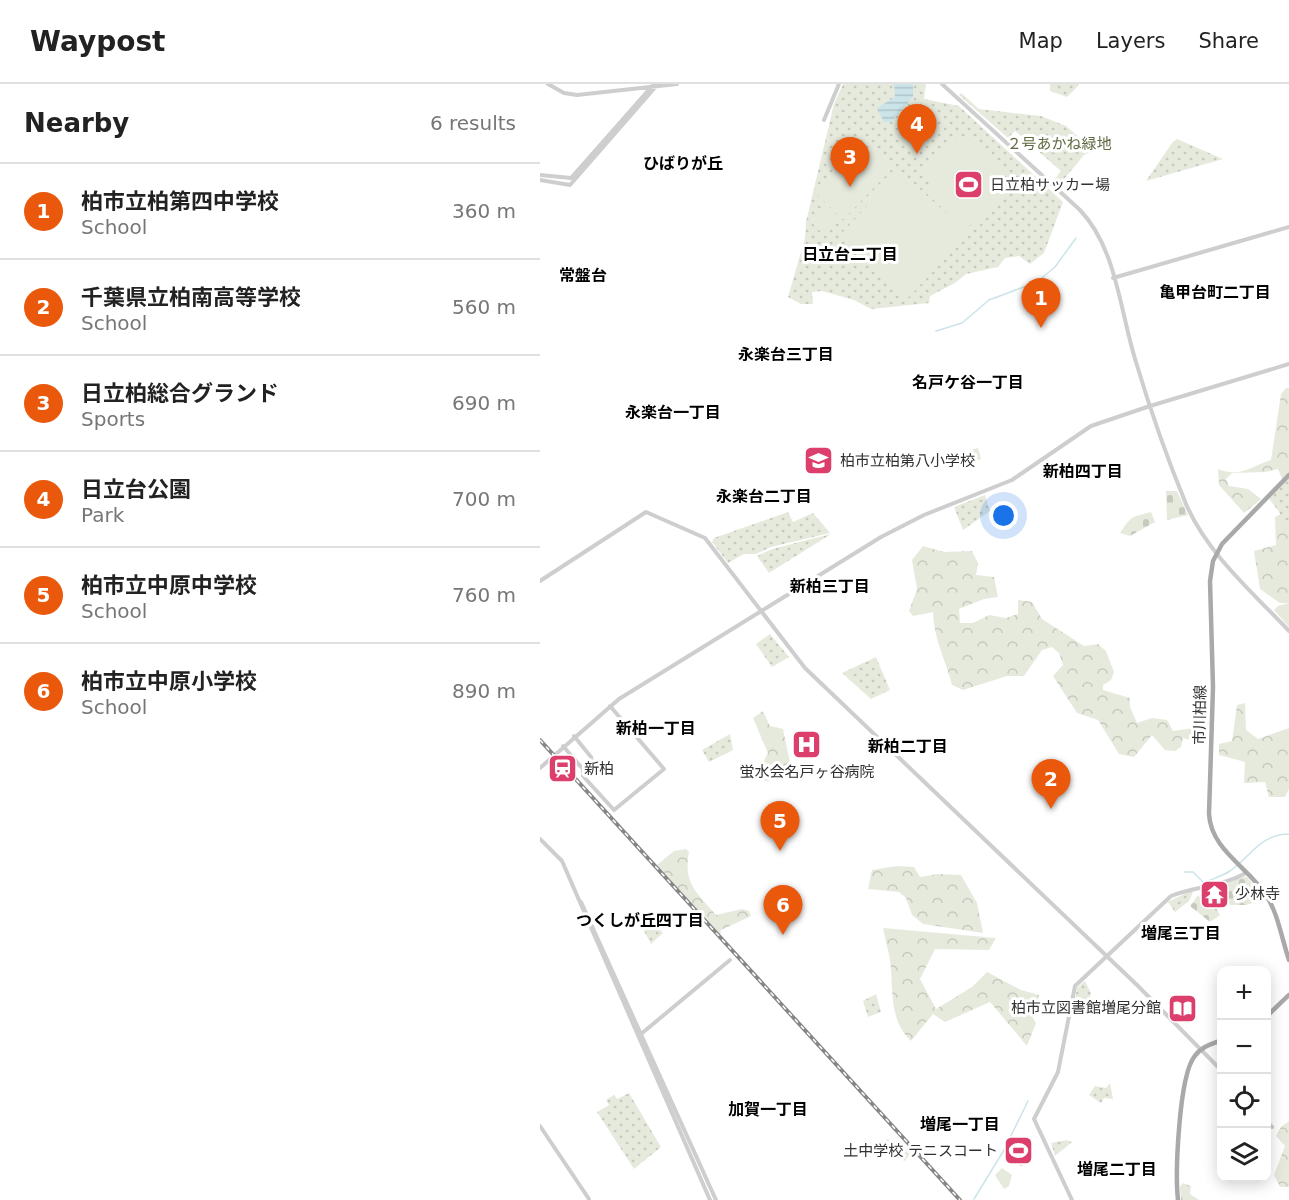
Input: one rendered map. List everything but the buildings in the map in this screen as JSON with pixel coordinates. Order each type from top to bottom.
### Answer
[{"type":"main road","name":"市川柏線","points":[[1289,475],[1217,552],[1210,581],[1213,687],[1209,814],[1210,826],[1216,839],[1270,902],[1289,960]]},
{"type":"main road","points":[[1271,1012],[1289,995]]},
{"type":"main road","points":[[1178,1200],[1176,1159],[1188,1073],[1192,1059],[1202,1048],[1217,1042]]},
{"type":"street","points":[[548,84],[564,93],[577,95],[677,84]]},
{"type":"street","points":[[824,120],[838,84]]},
{"type":"street","points":[[942,84],[1089,220],[1103,244],[1150,405],[1188,509],[1217,552],[1289,631]]},
{"type":"street","points":[[540,175],[571,178],[655,86]]},
{"type":"street","points":[[540,180],[570,185],[655,86]]},
{"type":"street","points":[[1113,278],[1289,227]]},
{"type":"street","points":[[540,768],[610,706],[890,532],[1012,480],[1092,426],[1150,405],[1289,364]]},
{"type":"street","points":[[540,581],[646,512],[705,538],[805,668],[1202,1048],[1217,1066]]},
{"type":"street","points":[[563,746],[583,768],[583,776],[614,810],[664,769],[610,706]]},
{"type":"street","points":[[574,736],[592,759],[591,763],[583,768]]},
{"type":"street","points":[[540,838],[560,858],[716,1200]]},
{"type":"street","points":[[1072,1200],[1034,1119],[1058,1072],[1075,986],[1171,896],[1188,890],[1198,891],[1221,885],[1246,873]]},
{"type":"street","points":[[640,1035],[730,960]]},
{"type":"street","points":[[640,1035],[710,1200]]},
{"type":"street","points":[[540,1126],[589,1199]]},
{"type":"street","points":[[700,1178],[705,1175]]},
{"type":"green space","points":[[843,84],[926,84],[924,99],[959,106],[1063,202],[1044,253],[1030,264],[1019,256],[1005,258],[998,267],[966,274],[955,283],[930,296],[929,303],[871,309],[854,300],[822,291],[812,292],[813,304],[801,304],[788,297],[805,238],[806,222],[834,104]]},
{"type":"green space","points":[[1050,84],[1079,85],[1067,97],[1050,91]]},
{"type":"green space","name":"２号あかね緑地","points":[[961,93],[979,109],[1041,116],[1066,126],[1094,150],[1084,155],[1060,184],[1055,179],[1061,171],[1015,131],[1008,138],[959,95]]},
{"type":"green space","name":"日立柏サッカー場","points":[[967,137],[1003,170],[999,175],[1012,187],[979,226],[974,221],[966,229],[923,190],[930,183],[919,172],[950,138],[954,141]]},
{"type":"green space","points":[[1177,139],[1223,159],[1146,181],[1172,143]]},
{"type":"green space","points":[[875,147],[895,166],[843,220],[817,194],[856,153],[863,160]]},
{"type":"green space","points":[[900,171],[969,234],[905,301],[839,236]]},
{"type":"green space","points":[[826,209],[839,221],[825,236],[812,223]]},
{"type":"green space","points":[[1289,388],[1289,496],[1278,469],[1265,472],[1232,473],[1226,479],[1229,486],[1248,489],[1261,499],[1244,513],[1219,485],[1218,469],[1239,472],[1271,460],[1281,394]]},
{"type":"green space","points":[[978,448],[981,459],[962,466],[959,454]]},
{"type":"green space","points":[[1289,477],[1289,526],[1268,497]]},
{"type":"green space","points":[[1166,491],[1177,491],[1188,515],[1167,520]]},
{"type":"green space","points":[[985,495],[990,511],[963,530],[954,507]]},
{"type":"green space","points":[[1289,509],[1289,603],[1280,603],[1260,589],[1254,551],[1276,545],[1275,517]]},
{"type":"green space","points":[[788,512],[793,522],[813,513],[830,533],[771,547],[756,554],[744,554],[728,563],[712,542],[714,538]]},
{"type":"green space","points":[[1151,512],[1155,522],[1130,536],[1120,533],[1132,518]]},
{"type":"green space","points":[[831,534],[769,573],[757,556],[772,549]]},
{"type":"green space","points":[[923,546],[944,552],[972,551],[978,563],[976,575],[994,577],[998,597],[984,599],[959,609],[960,623],[973,623],[989,615],[1006,618],[1018,614],[1018,600],[1032,602],[1042,619],[1084,646],[1098,644],[1106,651],[1114,672],[1111,680],[1103,685],[1103,690],[1130,698],[1130,707],[1137,723],[1152,718],[1167,720],[1173,731],[1194,728],[1205,719],[1209,723],[1190,740],[1183,738],[1181,747],[1175,751],[1165,750],[1152,735],[1134,757],[1119,754],[1098,720],[1077,713],[1053,676],[1063,665],[1059,653],[1052,647],[1042,650],[1024,676],[1007,676],[963,690],[952,685],[937,640],[933,612],[913,616],[909,611],[917,589],[912,560]]},
{"type":"green space","points":[[1289,603],[1289,627],[1274,610],[1278,606]]},
{"type":"green space","points":[[770,634],[789,657],[772,667],[756,644]]},
{"type":"green space","points":[[876,657],[890,690],[871,699],[842,673]]},
{"type":"green space","points":[[1245,703],[1246,730],[1258,739],[1289,728],[1289,789],[1285,797],[1269,797],[1265,782],[1244,783],[1245,762],[1219,755],[1219,744],[1232,741],[1237,705]]},
{"type":"green space","points":[[763,711],[770,726],[783,729],[793,777],[764,781],[762,764],[768,753],[753,718]]},
{"type":"green space","points":[[730,734],[733,750],[709,762],[702,750]]},
{"type":"green space","points":[[686,849],[689,852],[688,872],[693,887],[716,915],[742,909],[749,911],[751,916],[721,930],[720,936],[657,865],[674,851]]},
{"type":"green space","points":[[897,866],[914,867],[920,877],[938,874],[961,875],[977,903],[983,933],[923,924],[912,915],[906,898],[899,892],[868,889],[872,870]]},
{"type":"green space","points":[[1247,877],[1262,895],[1259,901],[1246,905],[1230,905],[1223,886]]},
{"type":"green space","points":[[1188,892],[1193,892],[1189,901],[1175,912],[1168,902]]},
{"type":"green space","points":[[1198,895],[1205,905],[1210,907],[1214,904],[1220,915],[1210,922],[1190,906]]},
{"type":"green space","points":[[649,918],[663,933],[651,944],[644,931],[648,928],[644,923]]},
{"type":"green space","points":[[883,928],[996,938],[989,950],[935,949],[920,979],[936,1009],[972,987],[987,972],[1021,990],[1039,995],[1033,1018],[1036,1023],[1027,1046],[990,1002],[945,1022],[933,1014],[911,1041],[895,1014],[890,960]]},
{"type":"green space","points":[[1085,981],[1091,993],[1088,1005],[1075,1001],[1077,988]]},
{"type":"green space","points":[[876,994],[881,1012],[868,1017],[863,1001]]},
{"type":"green space","points":[[1110,1083],[1113,1099],[1104,1098],[1101,1103],[1089,1095],[1095,1086],[1106,1088]]},
{"type":"green space","points":[[629,1093],[661,1147],[634,1169],[597,1112],[609,1105],[606,1100],[614,1095],[617,1099]]},
{"type":"green space","points":[[1289,1121],[1289,1187],[1280,1187],[1274,1175],[1285,1146],[1276,1136],[1281,1127]]},
{"type":"green space","name":"土中学校 テニスコート","points":[[1015,1138],[1032,1148],[1022,1167],[1005,1155]]},
{"type":"green space","points":[[887,1139],[899,1146],[901,1144],[910,1153],[905,1161],[896,1158],[884,1144]]},
{"type":"green space","points":[[1067,1140],[1072,1142],[1055,1156],[1051,1143]]},
{"type":"green space","points":[[1002,1168],[1012,1175],[1009,1186],[1004,1189],[995,1175]]},
{"type":"green space","points":[[1183,1183],[1191,1186],[1190,1194],[1199,1200],[1181,1200],[1180,1187]]},
{"type":"water","points":[[894,84],[913,84],[913,97],[891,122],[884,122],[877,108],[895,97]]},
{"type":"waterway","points":[[936,331],[962,323],[989,300],[1037,282],[1055,267],[1076,238]]},
{"type":"waterway","points":[[1185,872],[1193,872],[1204,883],[1230,871],[1264,842],[1279,835],[1289,834]]},
{"type":"waterway","points":[[974,1199],[1004,1150],[1028,1101]]},
{"type":"railway","points":[[540,740],[960,1200]]},
{"type":"place","name":"日立台公園","points":[[917,154]]},
{"type":"place","name":"日立柏サッカー場","points":[[969,185]]},
{"type":"place","name":"日立柏総合グランド","points":[[850,187]]},
{"type":"place","name":"柏市立柏第四中学校","points":[[1041,328]]},
{"type":"place","name":"柏市立柏第八小学校","points":[[819,461]]},
{"type":"place","name":"蛍水会名戸ヶ谷病院","points":[[807,745]]},
{"type":"place","name":"新柏","points":[[563,769]]},
{"type":"place","name":"千葉県立柏南高等学校","points":[[1051,809]]},
{"type":"place","name":"柏市立中原中学校","points":[[780,851]]},
{"type":"place","name":"少林寺","points":[[1214,894]]},
{"type":"place","name":"柏市立中原小学校","points":[[783,935]]},
{"type":"place","name":"柏市立図書館増尾分館","points":[[1182,1008]]},
{"type":"place","name":"土中学校 テニスコート","points":[[1019,1151]]},
{"type":"district","name":"ひばりが丘","points":[[683,163]]},
{"type":"district","name":"日立台二丁目","points":[[850,254]]},
{"type":"district","name":"常盤台","points":[[583,275]]},
{"type":"district","name":"亀甲台町二丁目","points":[[1215,292]]},
{"type":"district","name":"永楽台三丁目","points":[[786,354]]},
{"type":"district","name":"名戸ケ谷一丁目","points":[[968,382]]},
{"type":"district","name":"永楽台一丁目","points":[[673,412]]},
{"type":"district","name":"新柏四丁目","points":[[1083,471]]},
{"type":"district","name":"永楽台二丁目","points":[[764,496]]},
{"type":"district","name":"新柏三丁目","points":[[830,586]]},
{"type":"district","name":"新柏一丁目","points":[[656,728]]},
{"type":"district","name":"新柏二丁目","points":[[908,746]]},
{"type":"district","name":"つくしが丘四丁目","points":[[640,920]]},
{"type":"district","name":"増尾三丁目","points":[[1181,933]]},
{"type":"district","name":"加賀一丁目","points":[[768,1109]]},
{"type":"district","name":"増尾一丁目","points":[[960,1124]]},
{"type":"district","name":"増尾二丁目","points":[[1117,1169]]}]
